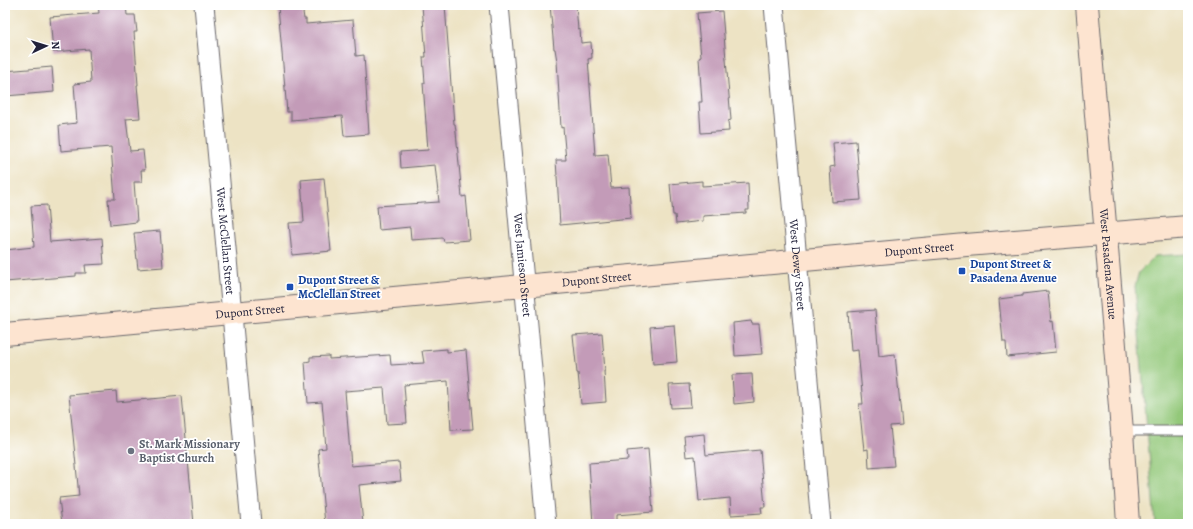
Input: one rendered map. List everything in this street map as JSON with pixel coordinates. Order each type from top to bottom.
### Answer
[{"type":"street","name":"West McClellan Street","points":[[204,5],[251,524]]},
{"type":"street","name":"West Jamieson Street","points":[[499,5],[546,524]]},
{"type":"street","name":"West Dewey Street","points":[[774,5],[821,524]]},
{"type":"street","name":"West Pasadena Avenue","points":[[1087,5],[1122,431],[1128,524]]},
{"type":"street","name":"Dupont Street","points":[[5,334],[1105,233],[1188,227]]},
{"type":"lane","points":[[1122,431],[1188,431]]},
{"type":"green space","points":[[1188,254],[1188,524],[1155,524],[1135,286],[1139,272],[1155,256]]},
{"type":"building","points":[[98,5],[126,5],[127,15],[135,15],[137,32],[134,32],[140,118],[126,119],[130,151],[143,150],[145,170],[141,170],[142,182],[134,182],[137,222],[110,225],[108,199],[115,199],[111,147],[61,151],[59,125],[77,123],[74,84],[91,82],[89,49],[53,52],[50,17],[99,13]]},
{"type":"building","points":[[302,5],[306,24],[353,20],[356,56],[364,55],[369,134],[344,136],[342,116],[291,120],[291,112],[287,112],[278,6]]},
{"type":"building","points":[[422,5],[445,5],[454,124],[462,197],[466,196],[470,240],[444,242],[443,238],[411,240],[410,227],[379,230],[377,206],[439,202],[435,165],[401,168],[400,152],[428,150],[423,83],[425,83],[423,57],[426,57]]},
{"type":"building","points":[[550,5],[576,5],[578,30],[580,29],[581,43],[591,42],[592,58],[588,59],[595,155],[608,154],[611,188],[629,187],[631,218],[560,225],[556,160],[566,160],[563,127],[561,128],[557,61],[554,49]]},
{"type":"building","points":[[722,11],[731,120],[728,121],[729,131],[701,133],[699,102],[702,102],[699,58],[701,57],[697,13]]},
{"type":"building","points":[[52,67],[54,92],[5,96],[5,71]]},
{"type":"building","points":[[856,141],[861,200],[832,202],[830,167],[835,166],[833,143]]},
{"type":"building","points":[[324,178],[331,251],[292,255],[289,223],[304,222],[301,180]]},
{"type":"building","points":[[702,181],[702,186],[748,183],[749,210],[746,210],[746,213],[703,216],[703,221],[676,224],[675,215],[673,215],[670,184]]},
{"type":"building","points":[[47,205],[50,242],[102,238],[104,264],[85,265],[86,273],[76,273],[76,276],[5,282],[5,250],[34,247],[31,206]]},
{"type":"building","points":[[160,231],[163,267],[138,269],[134,233]]},
{"type":"building","points":[[1048,291],[1056,352],[1007,357],[1006,342],[1003,342],[999,299],[1022,296],[1022,294]]},
{"type":"building","points":[[875,310],[879,356],[895,354],[902,425],[890,426],[894,466],[869,468],[868,449],[864,450],[859,404],[863,404],[858,350],[851,351],[848,312]]},
{"type":"building","points":[[751,321],[752,324],[759,324],[762,354],[735,356],[733,323]]},
{"type":"building","points":[[674,325],[677,362],[653,364],[650,327]]},
{"type":"building","points":[[602,333],[606,402],[581,404],[573,335]]},
{"type":"building","points":[[447,349],[447,352],[466,350],[473,429],[451,430],[448,381],[404,385],[407,423],[387,424],[384,388],[345,391],[351,466],[399,462],[401,481],[359,485],[363,523],[325,524],[318,449],[326,448],[322,402],[308,403],[305,362],[310,361],[310,357],[329,356],[329,359],[390,355],[391,365],[424,363],[422,351]]},
{"type":"building","points":[[752,374],[754,402],[734,404],[732,375]]},
{"type":"building","points":[[689,384],[691,407],[671,408],[669,385]]},
{"type":"building","name":"St. Mark Missionary Baptist Church","points":[[116,391],[117,402],[182,396],[194,524],[62,524],[59,498],[79,496],[69,395]]},
{"type":"building","points":[[704,434],[706,455],[760,450],[765,507],[761,507],[762,513],[731,515],[730,498],[699,501],[695,456],[686,457],[684,436]]},
{"type":"building","points":[[648,449],[653,512],[616,515],[616,524],[593,524],[589,463],[628,460],[627,451]]},
{"type":"place","name":"Dupont Street & Pasadena Avenue","points":[[962,271]]},
{"type":"place","name":"Dupont Street & McClellan Street","points":[[290,287]]},
{"type":"place","name":"St. Mark Missionary Baptist Church","points":[[131,451]]}]
